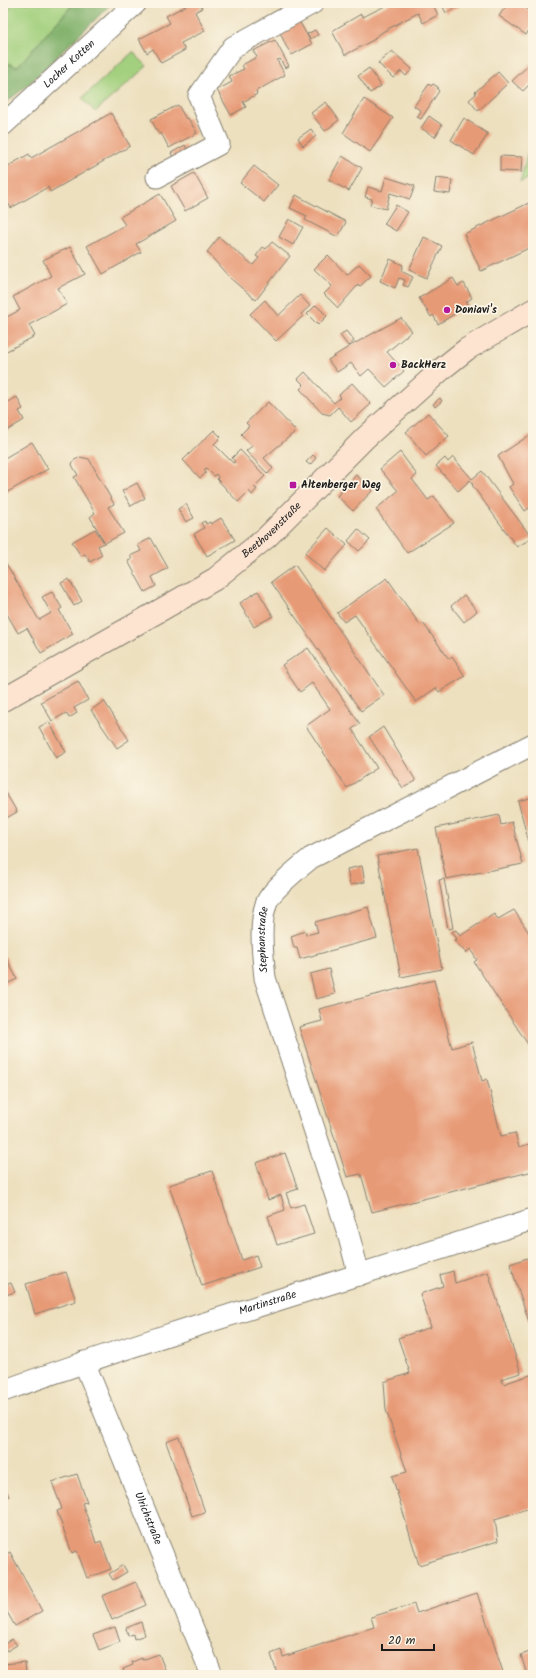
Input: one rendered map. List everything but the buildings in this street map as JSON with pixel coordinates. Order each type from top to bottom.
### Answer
[{"type":"main road","name":"Beethovenstraße","points":[[3,700],[215,579],[267,537],[365,438],[443,368],[467,349],[533,310]]},
{"type":"street","name":"Locher Kotten","points":[[3,125],[136,3]]},
{"type":"street","points":[[157,178],[219,144],[199,96],[233,47],[313,3]]},
{"type":"street","name":"Stephanstraße","points":[[359,1275],[348,1233],[265,978],[262,954],[266,903],[282,883],[311,858],[533,744]]},
{"type":"street","name":"Martinstraße","points":[[3,1391],[84,1362],[533,1219]]},
{"type":"street","name":"Ulrichstraße","points":[[84,1362],[212,1675]]},
{"type":"green space","points":[[12,3],[74,3],[17,67],[3,61],[3,22]]},
{"type":"green space","points":[[74,3],[112,3],[30,83],[3,105],[3,61],[17,67]]},
{"type":"green space","points":[[133,52],[147,66],[95,112],[82,98]]},
{"type":"green space","points":[[533,132],[533,177],[520,182]]},
{"type":"place","name":"Doniavi's","points":[[447,310]]},
{"type":"place","name":"BackHerz","points":[[393,365]]},
{"type":"place","name":"Altenberger Weg","points":[[293,485]]}]
